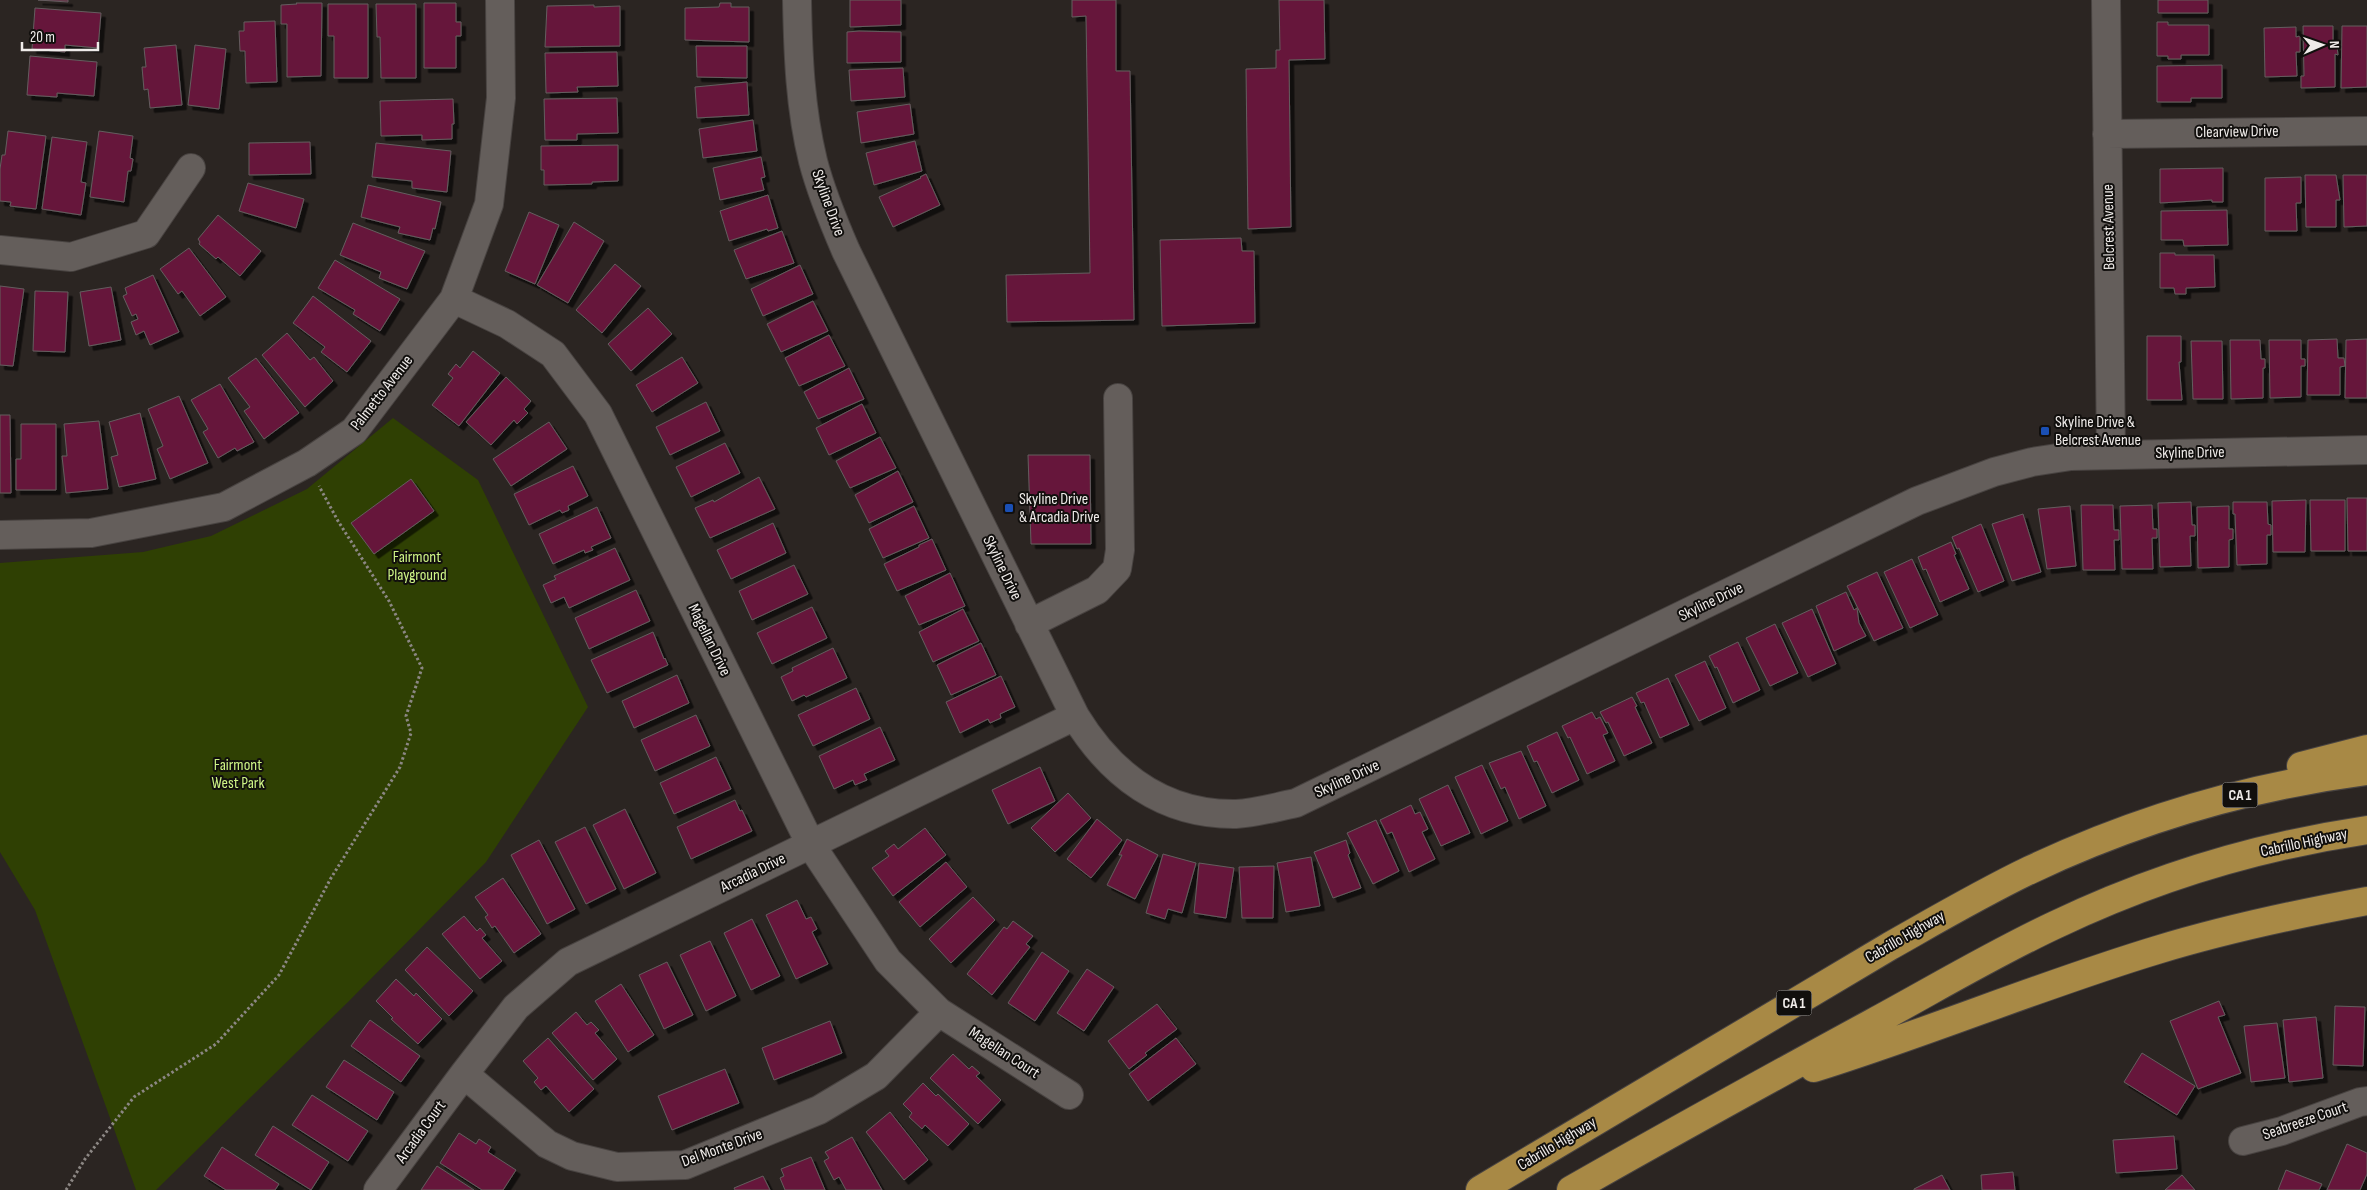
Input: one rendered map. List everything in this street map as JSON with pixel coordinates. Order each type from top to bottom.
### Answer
[{"type":"highway","points":[[2117,834],[2233,786],[2283,770],[2367,749]]},
{"type":"highway","name":"Cabrillo Highway","points":[[1480,1190],[1955,908],[2030,870],[2117,834],[2190,809],[2271,787],[2367,771]]},
{"type":"highway","name":"Cabrillo Highway","points":[[1571,1190],[1755,1086],[2008,948],[2105,903],[2155,883],[2259,851],[2367,830]]},
{"type":"highway","points":[[1755,1086],[1884,1046],[2023,995],[2157,950],[2287,916],[2367,901]]},
{"type":"street","name":"Palmetto Avenue","points":[[0,535],[91,533],[224,507],[307,464],[354,431],[454,299],[489,204],[501,98],[500,0]]},
{"type":"street","name":"Skyline Drive","points":[[798,0],[799,65],[804,115],[813,161],[827,206],[846,251],[1075,716],[1092,744],[1115,768],[1141,788],[1170,803],[1203,811],[1236,814],[1296,803],[1917,501],[1955,485],[2032,462],[2071,456],[2112,454],[2367,450]]},
{"type":"street","name":"Belcrest Avenue","points":[[2106,0],[2112,454]]},
{"type":"street","name":"Clearview Drive","points":[[2108,134],[2367,131]]},
{"type":"street","points":[[0,250],[71,257],[146,234],[191,168]]},
{"type":"street","name":"Magellan Drive","points":[[454,299],[507,324],[553,354],[598,414],[810,845],[888,962],[940,1012]]},
{"type":"street","points":[[1029,624],[1097,590],[1117,569],[1120,550],[1118,398]]},
{"type":"street","name":"Arcadia Drive","points":[[464,1074],[516,1007],[568,962],[1075,716]]},
{"type":"street","name":"Del Monte Drive","points":[[464,1074],[547,1144],[572,1156],[617,1168],[686,1165],[819,1110],[876,1076],[940,1012]]},
{"type":"street","name":"Magellan Court","points":[[940,1012],[1069,1095]]},
{"type":"street","name":"Arcadia Court","points":[[378,1190],[464,1074]]},
{"type":"street","name":"Seabreeze Court","points":[[2243,1140],[2282,1131],[2360,1102],[2367,1102]]},
{"type":"path","points":[[66,1190],[86,1158],[134,1098],[216,1044],[279,975],[331,878],[390,787],[400,767],[411,733],[406,716],[422,668],[389,601],[338,521],[307,464]]},
{"type":"green space","name":"Fairmont West Park","points":[[393,418],[478,480],[588,707],[486,862],[349,1001],[156,1190],[136,1190],[35,910],[0,852],[0,563],[143,552],[211,536],[307,489]]},
{"type":"building","points":[[38,0],[68,0],[68,2]]},
{"type":"building","points":[[850,0],[901,0],[901,25],[850,27]]},
{"type":"building","points":[[1072,0],[1116,0],[1116,71],[1130,71],[1134,320],[1007,322],[1006,275],[1090,273],[1086,16],[1072,17]]},
{"type":"building","points":[[1279,0],[1324,0],[1325,59],[1289,60],[1291,227],[1248,229],[1246,69],[1276,68],[1276,50],[1280,50]]},
{"type":"building","points":[[2158,0],[2208,0],[2208,13],[2158,13]]},
{"type":"building","points":[[322,3],[321,76],[287,77],[287,24],[281,24],[281,5]]},
{"type":"building","points":[[424,3],[456,3],[456,22],[461,22],[461,36],[456,36],[456,68],[424,68]]},
{"type":"building","points":[[720,3],[731,3],[731,7],[749,7],[749,42],[685,40],[685,8],[719,7]]},
{"type":"building","points":[[328,4],[368,4],[368,78],[334,78],[334,36],[328,36]]},
{"type":"building","points":[[376,4],[416,4],[416,78],[381,78],[380,37],[377,37]]},
{"type":"building","points":[[594,5],[594,7],[620,6],[620,46],[545,47],[547,6]]},
{"type":"building","points":[[35,8],[101,13],[98,48],[65,45],[65,52],[32,49]]},
{"type":"building","points":[[275,21],[277,82],[246,83],[245,51],[240,51],[239,31],[244,31],[244,22]]},
{"type":"building","points":[[2157,22],[2168,22],[2168,25],[2209,25],[2209,55],[2181,55],[2181,59],[2168,59],[2168,56],[2157,56]]},
{"type":"building","points":[[2303,26],[2333,26],[2333,46],[2337,46],[2338,55],[2335,54],[2335,87],[2301,88],[2301,76],[2304,76]]},
{"type":"building","points":[[2342,26],[2367,26],[2367,87],[2341,88]]},
{"type":"building","points":[[2296,27],[2296,37],[2300,36],[2300,52],[2296,52],[2297,76],[2265,77],[2264,28]]},
{"type":"building","points":[[847,32],[901,32],[901,62],[847,63]]},
{"type":"building","points":[[176,45],[182,105],[150,108],[148,89],[144,90],[142,67],[146,67],[144,48]]},
{"type":"building","points":[[195,45],[226,49],[219,109],[188,105]]},
{"type":"building","points":[[696,46],[747,46],[747,78],[697,77]]},
{"type":"building","points":[[617,52],[618,86],[577,87],[578,92],[546,93],[545,53]]},
{"type":"building","points":[[30,56],[97,62],[94,96],[57,93],[57,97],[27,95]]},
{"type":"building","points":[[2222,65],[2222,98],[2191,98],[2191,102],[2157,102],[2157,66]]},
{"type":"building","points":[[903,68],[905,97],[851,101],[849,70]]},
{"type":"building","points":[[747,82],[749,115],[697,118],[695,87]]},
{"type":"building","points":[[617,98],[618,133],[577,134],[577,140],[545,140],[544,99]]},
{"type":"building","points":[[453,99],[454,124],[452,124],[452,139],[422,140],[422,135],[381,136],[380,101]]},
{"type":"building","points":[[910,104],[914,134],[861,143],[857,112]]},
{"type":"building","points":[[753,120],[757,151],[703,158],[699,129]]},
{"type":"building","points":[[8,131],[46,136],[36,209],[10,206],[11,202],[0,201],[0,169],[2,155],[5,155]]},
{"type":"building","points":[[99,131],[133,136],[130,158],[133,159],[131,171],[128,171],[124,202],[90,197]]},
{"type":"building","points":[[52,137],[87,142],[81,182],[86,183],[81,215],[42,209]]},
{"type":"building","points":[[915,141],[922,171],[874,185],[866,153]]},
{"type":"building","points":[[310,142],[311,174],[249,175],[249,143]]},
{"type":"building","points":[[376,143],[451,151],[447,192],[412,188],[412,181],[372,177]]},
{"type":"building","points":[[618,145],[618,181],[592,182],[592,184],[544,185],[544,170],[541,170],[541,146]]},
{"type":"building","points":[[761,157],[765,177],[761,178],[764,190],[720,200],[713,168]]},
{"type":"building","points":[[2223,168],[2223,202],[2212,202],[2212,200],[2160,203],[2160,169]]},
{"type":"building","points":[[926,174],[940,205],[893,227],[879,197]]},
{"type":"building","points":[[2305,175],[2336,175],[2340,200],[2336,200],[2336,227],[2306,227]]},
{"type":"building","points":[[2343,175],[2367,175],[2367,226],[2344,227]]},
{"type":"building","points":[[2301,177],[2301,203],[2296,203],[2297,231],[2265,231],[2265,178]]},
{"type":"building","points":[[248,183],[304,199],[296,228],[239,211]]},
{"type":"building","points":[[368,185],[441,202],[435,229],[433,228],[430,240],[398,233],[400,227],[361,217]]},
{"type":"building","points":[[768,195],[778,228],[768,231],[767,229],[729,241],[720,211]]},
{"type":"building","points":[[2227,210],[2228,245],[2184,246],[2183,240],[2161,240],[2161,211]]},
{"type":"building","points":[[529,212],[559,225],[535,284],[505,271]]},
{"type":"building","points":[[218,215],[261,251],[240,276],[199,244],[198,239]]},
{"type":"building","points":[[574,222],[604,241],[568,303],[537,285]]},
{"type":"building","points":[[353,223],[425,251],[407,289],[379,278],[381,272],[340,255]]},
{"type":"building","points":[[782,231],[794,263],[746,279],[734,250]]},
{"type":"building","points":[[1241,238],[1242,251],[1254,251],[1255,323],[1162,326],[1160,240]]},
{"type":"building","points":[[189,248],[226,297],[200,316],[182,291],[178,294],[160,269]]},
{"type":"building","points":[[2160,253],[2214,255],[2215,287],[2186,288],[2186,294],[2175,294],[2174,288],[2160,288]]},
{"type":"building","points":[[335,260],[400,299],[380,331],[353,314],[355,310],[318,288]]},
{"type":"building","points":[[615,264],[641,286],[602,333],[576,310]]},
{"type":"building","points":[[800,265],[813,294],[763,316],[751,289]]},
{"type":"building","points":[[153,275],[179,332],[150,345],[144,331],[136,335],[131,322],[138,319],[136,314],[132,316],[123,296],[127,294],[125,288]]},
{"type":"building","points":[[0,286],[24,289],[13,366],[0,365]]},
{"type":"building","points":[[111,287],[121,340],[89,346],[80,292]]},
{"type":"building","points":[[35,291],[68,292],[65,352],[33,351]]},
{"type":"building","points":[[313,296],[371,341],[347,372],[321,352],[325,347],[293,323]]},
{"type":"building","points":[[813,301],[828,331],[781,352],[767,324]]},
{"type":"building","points":[[648,308],[672,334],[631,371],[608,344]]},
{"type":"building","points":[[287,333],[310,360],[314,357],[333,381],[305,407],[262,355]]},
{"type":"building","points":[[829,335],[845,366],[799,386],[785,358]]},
{"type":"building","points":[[2147,336],[2181,336],[2181,362],[2179,362],[2182,400],[2147,400]]},
{"type":"building","points":[[2337,339],[2338,358],[2344,358],[2345,366],[2340,367],[2340,395],[2307,395],[2308,340]]},
{"type":"building","points":[[2367,339],[2367,398],[2345,398],[2346,340]]},
{"type":"building","points":[[2230,340],[2260,340],[2261,359],[2265,359],[2265,368],[2263,368],[2263,398],[2231,399]]},
{"type":"building","points":[[2269,340],[2301,340],[2301,359],[2305,359],[2305,366],[2301,366],[2301,397],[2270,398]]},
{"type":"building","points":[[2191,341],[2222,341],[2223,399],[2193,399]]},
{"type":"building","points":[[473,351],[500,373],[459,426],[432,405],[453,378],[448,374],[456,364],[460,368]]},
{"type":"building","points":[[682,357],[698,383],[652,412],[636,385]]},
{"type":"building","points":[[256,358],[299,413],[264,439],[244,411],[250,407],[228,378]]},
{"type":"building","points":[[849,368],[864,399],[818,419],[804,392]]},
{"type":"building","points":[[506,377],[531,401],[524,409],[528,413],[517,424],[514,420],[491,445],[466,422]]},
{"type":"building","points":[[220,384],[254,442],[237,451],[235,448],[218,458],[203,432],[208,429],[191,400]]},
{"type":"building","points":[[179,396],[208,463],[170,479],[157,449],[163,446],[148,409]]},
{"type":"building","points":[[706,402],[720,431],[670,455],[656,427]]},
{"type":"building","points":[[862,404],[876,433],[829,455],[816,428]]},
{"type":"building","points":[[140,413],[156,479],[119,487],[111,457],[118,455],[109,422]]},
{"type":"building","points":[[0,415],[10,415],[11,493],[0,493]]},
{"type":"building","points":[[99,421],[108,489],[66,493],[62,456],[67,456],[64,424]]},
{"type":"building","points":[[549,422],[567,449],[511,486],[493,459]]},
{"type":"building","points":[[21,424],[56,424],[56,490],[16,490],[16,459],[21,459]]},
{"type":"building","points":[[880,437],[896,468],[850,488],[836,461]]},
{"type":"building","points":[[725,443],[740,473],[691,497],[676,467]]},
{"type":"building","points":[[1028,455],[1090,455],[1091,544],[1031,544]]},
{"type":"building","points":[[573,466],[588,496],[568,506],[569,510],[562,513],[560,510],[529,525],[514,494]]},
{"type":"building","points":[[898,471],[913,502],[869,523],[855,495]]},
{"type":"building","points":[[759,477],[775,509],[710,538],[695,508],[713,500],[714,502]]},
{"type":"building","points":[[411,479],[434,511],[374,554],[351,523]]},
{"type":"building","points":[[2347,498],[2367,498],[2367,551],[2348,551]]},
{"type":"building","points":[[2306,500],[2305,552],[2273,552],[2272,501]]},
{"type":"building","points":[[2310,500],[2345,500],[2345,551],[2311,551]]},
{"type":"building","points":[[2191,502],[2192,525],[2195,525],[2195,536],[2190,536],[2191,566],[2160,567],[2158,503]]},
{"type":"building","points":[[2233,502],[2267,502],[2268,524],[2271,525],[2271,535],[2267,535],[2267,564],[2237,565]]},
{"type":"building","points":[[2081,505],[2113,505],[2114,530],[2119,530],[2119,540],[2114,540],[2115,570],[2083,570]]},
{"type":"building","points":[[2152,505],[2153,529],[2157,529],[2157,538],[2152,538],[2153,569],[2122,569],[2120,506]]},
{"type":"building","points":[[914,506],[929,538],[883,558],[869,529]]},
{"type":"building","points":[[2070,506],[2076,566],[2047,569],[2038,509]]},
{"type":"building","points":[[2229,506],[2229,529],[2233,529],[2233,539],[2229,540],[2229,567],[2198,568],[2197,507]]},
{"type":"building","points":[[597,507],[611,538],[591,547],[593,550],[585,553],[584,550],[553,564],[539,534]]},
{"type":"building","points":[[2023,514],[2041,572],[2012,581],[1992,524]]},
{"type":"building","points":[[773,523],[786,553],[731,579],[717,550]]},
{"type":"building","points":[[1981,524],[2004,581],[1978,592],[1959,548],[1957,549],[1952,537]]},
{"type":"building","points":[[932,539],[946,570],[897,591],[884,564]]},
{"type":"building","points":[[1951,542],[1956,554],[1954,555],[1969,589],[1940,602],[1926,569],[1923,570],[1918,557]]},
{"type":"building","points":[[615,548],[630,580],[569,608],[564,597],[551,603],[543,585],[556,579],[554,576]]},
{"type":"building","points":[[1912,559],[1938,615],[1910,628],[1884,572]]},
{"type":"building","points":[[794,565],[808,594],[752,620],[739,591]]},
{"type":"building","points":[[1877,572],[1903,628],[1874,641],[1847,586]]},
{"type":"building","points":[[950,573],[965,606],[919,625],[905,596]]},
{"type":"building","points":[[636,590],[650,621],[589,649],[575,618]]},
{"type":"building","points":[[1846,592],[1854,610],[1857,608],[1859,623],[1866,636],[1834,651],[1816,606]]},
{"type":"building","points":[[812,607],[827,638],[772,664],[757,633]]},
{"type":"building","points":[[963,609],[979,641],[933,662],[919,632]]},
{"type":"building","points":[[1812,609],[1836,664],[1808,677],[1782,623]]},
{"type":"building","points":[[1775,624],[1798,673],[1770,686],[1746,638]]},
{"type":"building","points":[[653,632],[668,665],[607,693],[591,660]]},
{"type":"building","points":[[1738,642],[1760,690],[1733,703],[1717,667],[1715,668],[1709,656]]},
{"type":"building","points":[[981,643],[996,675],[951,695],[937,665]]},
{"type":"building","points":[[833,648],[847,678],[806,697],[804,695],[792,701],[781,677],[793,671],[792,668]]},
{"type":"building","points":[[1705,661],[1726,708],[1699,721],[1675,675]]},
{"type":"building","points":[[677,675],[689,703],[634,728],[622,701]]},
{"type":"building","points":[[1001,676],[1015,707],[1000,714],[1001,718],[990,723],[988,719],[960,733],[946,702]]},
{"type":"building","points":[[1668,678],[1689,725],[1660,738],[1644,702],[1641,703],[1636,693]]},
{"type":"building","points":[[856,688],[870,719],[813,746],[798,715]]},
{"type":"building","points":[[1632,697],[1652,743],[1624,756],[1608,722],[1606,723],[1600,712]]},
{"type":"building","points":[[1592,712],[1596,719],[1600,717],[1608,733],[1603,735],[1615,761],[1587,774],[1570,737],[1568,738],[1562,726]]},
{"type":"building","points":[[696,715],[710,746],[655,771],[641,740]]},
{"type":"building","points":[[880,727],[895,760],[864,774],[867,780],[855,785],[853,780],[834,789],[819,756]]},
{"type":"building","points":[[1557,732],[1579,780],[1552,793],[1537,761],[1534,762],[1527,746]]},
{"type":"building","points":[[1521,751],[1546,806],[1519,819],[1505,787],[1501,789],[1489,763]]},
{"type":"building","points":[[716,757],[731,789],[674,814],[660,783]]},
{"type":"building","points":[[1482,765],[1508,821],[1481,834],[1455,777]]},
{"type":"building","points":[[1040,767],[1055,801],[1008,824],[992,790]]},
{"type":"building","points":[[1448,785],[1470,833],[1441,846],[1419,799]]},
{"type":"building","points":[[1068,793],[1091,818],[1055,852],[1031,828]]},
{"type":"building","points":[[735,800],[752,831],[691,859],[677,827]]},
{"type":"building","points":[[1411,805],[1415,814],[1420,812],[1428,829],[1422,832],[1435,859],[1409,872],[1392,832],[1387,834],[1380,820]]},
{"type":"building","points":[[625,809],[656,873],[624,889],[593,825]]},
{"type":"building","points":[[1097,819],[1122,840],[1091,878],[1067,859]]},
{"type":"building","points":[[1376,820],[1399,871],[1373,884],[1347,833]]},
{"type":"building","points":[[585,827],[616,889],[586,904],[555,842]]},
{"type":"building","points":[[925,828],[946,855],[893,896],[872,868],[889,856],[885,851],[894,844],[898,849]]},
{"type":"building","points":[[1127,839],[1158,855],[1135,899],[1107,885],[1122,855],[1119,855]]},
{"type":"building","points":[[539,840],[575,909],[547,924],[511,855]]},
{"type":"building","points":[[1346,840],[1350,853],[1348,855],[1361,888],[1333,898],[1314,852]]},
{"type":"building","points":[[1163,854],[1196,863],[1182,913],[1168,909],[1165,919],[1146,913]]},
{"type":"building","points":[[1311,857],[1320,906],[1286,912],[1277,863]]},
{"type":"building","points":[[946,862],[967,887],[920,927],[899,902]]},
{"type":"building","points":[[1199,863],[1234,868],[1226,918],[1194,913]]},
{"type":"building","points":[[1274,866],[1273,918],[1242,918],[1239,867]]},
{"type":"building","points":[[503,878],[541,934],[514,953],[495,926],[492,928],[485,917],[488,915],[475,897]]},
{"type":"building","points":[[973,897],[995,920],[951,963],[929,939]]},
{"type":"building","points":[[797,900],[806,919],[811,917],[817,929],[812,932],[828,964],[796,979],[766,915]]},
{"type":"building","points":[[464,916],[477,931],[480,928],[486,935],[482,938],[502,961],[480,979],[442,934]]},
{"type":"building","points":[[752,919],[780,976],[751,990],[724,933]]},
{"type":"building","points":[[1013,921],[1033,936],[1026,944],[1030,947],[992,995],[967,974],[1004,927],[1007,929]]},
{"type":"building","points":[[710,941],[736,996],[706,1011],[680,955]]},
{"type":"building","points":[[427,947],[473,991],[449,1016],[405,970]]},
{"type":"building","points":[[1042,952],[1069,971],[1035,1021],[1008,1003]]},
{"type":"building","points":[[667,962],[693,1015],[664,1029],[639,975]]},
{"type":"building","points":[[1087,969],[1114,987],[1084,1031],[1057,1013]]},
{"type":"building","points":[[396,979],[414,996],[416,993],[442,1019],[418,1044],[391,1019],[393,1018],[376,1001]]},
{"type":"building","points":[[621,984],[654,1035],[628,1052],[595,1001]]},
{"type":"building","points":[[2219,1001],[2225,1015],[2218,1017],[2241,1073],[2198,1089],[2170,1021]]},
{"type":"building","points":[[1157,1004],[1177,1029],[1145,1053],[1147,1055],[1129,1069],[1108,1041]]},
{"type":"building","points":[[2335,1006],[2365,1007],[2363,1066],[2333,1065]]},
{"type":"building","points":[[576,1012],[587,1025],[591,1022],[599,1030],[595,1033],[617,1059],[593,1080],[552,1033]]},
{"type":"building","points":[[2316,1017],[2323,1078],[2289,1082],[2283,1020]]},
{"type":"building","points":[[370,1020],[420,1056],[401,1082],[351,1046]]},
{"type":"building","points":[[830,1021],[842,1053],[774,1080],[762,1048]]},
{"type":"building","points":[[2277,1023],[2285,1078],[2251,1082],[2244,1026]]},
{"type":"building","points":[[548,1038],[594,1089],[569,1112],[546,1086],[541,1090],[534,1082],[538,1078],[523,1061]]},
{"type":"building","points":[[1176,1038],[1196,1064],[1148,1101],[1129,1074]]},
{"type":"building","points":[[2142,1053],[2195,1086],[2177,1115],[2124,1082]]},
{"type":"building","points":[[953,1054],[969,1069],[972,1066],[980,1073],[976,1076],[1001,1100],[978,1124],[930,1078]]},
{"type":"building","points":[[344,1060],[394,1092],[377,1120],[326,1087]]},
{"type":"building","points":[[725,1069],[739,1103],[672,1130],[658,1096]]},
{"type":"building","points":[[923,1083],[936,1096],[938,1094],[969,1124],[948,1146],[925,1125],[922,1129],[909,1117],[912,1113],[903,1104]]},
{"type":"building","points":[[312,1095],[368,1131],[348,1161],[292,1125]]},
{"type":"building","points":[[890,1112],[928,1160],[904,1180],[866,1132]]},
{"type":"building","points":[[273,1126],[329,1162],[311,1190],[255,1155]]},
{"type":"building","points":[[459,1133],[476,1144],[479,1139],[491,1147],[488,1152],[516,1170],[503,1190],[482,1190],[440,1163]]},
{"type":"building","points":[[2174,1136],[2177,1169],[2116,1173],[2113,1140]]},
{"type":"building","points":[[852,1137],[882,1190],[846,1190],[839,1177],[834,1180],[824,1161],[829,1158],[825,1152]]},
{"type":"building","points":[[2347,1144],[2367,1153],[2367,1174],[2360,1190],[2327,1190]]},
{"type":"building","points":[[222,1147],[279,1184],[275,1190],[226,1190],[204,1176]]},
{"type":"building","points":[[811,1157],[825,1190],[785,1190],[780,1178],[784,1176],[781,1169]]},
{"type":"building","points":[[437,1166],[474,1190],[421,1190]]},
{"type":"building","points":[[2286,1170],[2322,1184],[2319,1190],[2278,1190]]},
{"type":"building","points":[[2013,1172],[2015,1190],[1982,1190],[1981,1175]]},
{"type":"building","points":[[1942,1175],[1950,1190],[1914,1190],[1914,1189]]},
{"type":"building","points":[[2182,1175],[2195,1190],[2165,1190]]},
{"type":"building","points":[[763,1176],[770,1190],[735,1190],[734,1188]]},
{"type":"place","name":"Skyline Drive & Belcrest Avenue","points":[[2045,431]]},
{"type":"place","name":"Skyline Drive & Arcadia Drive","points":[[1009,508]]},
{"type":"park label","name":"Fairmont Playground","points":[[417,566]]}]
